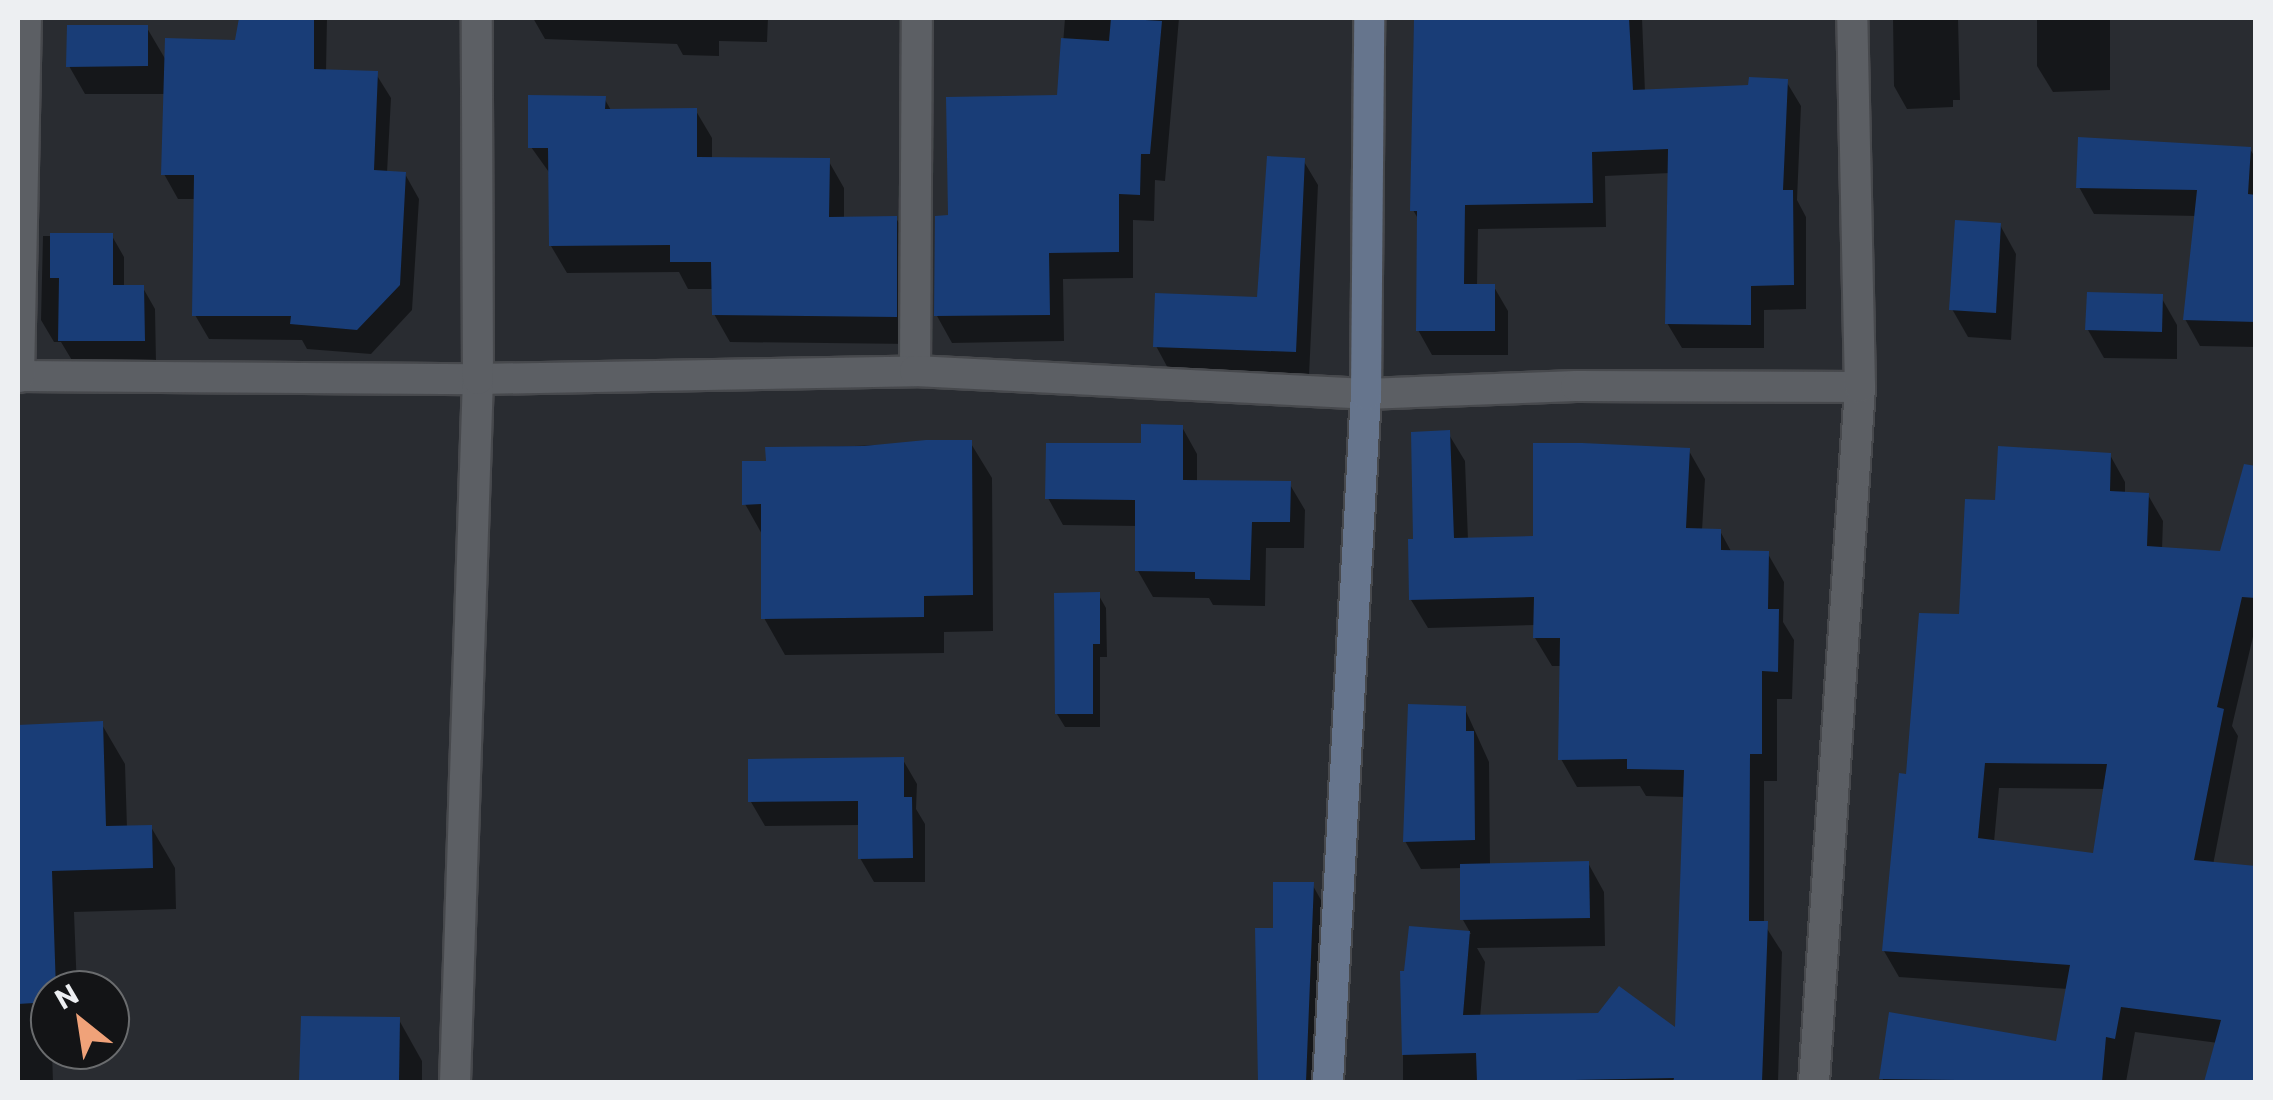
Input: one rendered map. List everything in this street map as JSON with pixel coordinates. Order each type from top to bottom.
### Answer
[{"type":"street","points":[[26,18],[18,376],[478,378],[914,371],[1366,394],[1576,386],[1860,388]]},
{"type":"street","points":[[454,1082],[478,378],[477,18]]},
{"type":"street","points":[[914,371],[917,18]]},
{"type":"street","points":[[1328,1082],[1366,394],[1369,18]]},
{"type":"street","points":[[1814,1082],[1860,388],[1852,18]]},
{"type":"building","points":[[239,18],[314,18],[314,69],[378,71],[374,170],[406,172],[400,285],[357,330],[290,324],[291,316],[192,316],[194,175],[161,175],[165,38],[235,40]]},
{"type":"building","points":[[1111,18],[1162,21],[1150,154],[1141,154],[1140,195],[1119,194],[1119,252],[1049,253],[1050,315],[934,316],[935,216],[948,215],[946,97],[1057,95],[1061,38],[1109,41]]},
{"type":"building","points":[[1414,18],[1629,18],[1633,90],[1748,85],[1749,77],[1788,79],[1783,190],[1793,190],[1794,285],[1751,286],[1751,325],[1665,324],[1668,149],[1592,152],[1593,203],[1465,205],[1464,284],[1495,284],[1495,331],[1416,331],[1417,211],[1410,211]]},
{"type":"building","points":[[67,25],[148,25],[148,66],[66,67]]},
{"type":"building","points":[[528,95],[606,96],[605,109],[697,108],[697,157],[830,158],[829,217],[897,216],[897,317],[712,315],[711,262],[670,262],[670,245],[549,246],[548,148],[528,148]]},
{"type":"building","points":[[2078,137],[2251,147],[2248,194],[2256,195],[2256,322],[2183,320],[2197,190],[2076,188]]},
{"type":"building","points":[[1267,156],[1305,158],[1296,352],[1153,347],[1155,293],[1257,297]]},
{"type":"building","points":[[1955,220],[2001,223],[1996,313],[1949,310]]},
{"type":"building","points":[[50,233],[113,233],[113,285],[144,285],[145,341],[58,341],[59,278],[50,278]]},
{"type":"building","points":[[2087,292],[2163,294],[2162,332],[2085,330]]},
{"type":"building","points":[[1141,424],[1183,425],[1183,480],[1291,481],[1290,522],[1252,522],[1250,580],[1195,579],[1195,572],[1135,571],[1135,500],[1045,499],[1046,443],[1141,443]]},
{"type":"building","points":[[1450,430],[1454,538],[1533,536],[1533,443],[1582,443],[1690,448],[1686,528],[1721,529],[1721,550],[1769,551],[1768,609],[1779,609],[1778,672],[1762,671],[1762,754],[1750,754],[1749,921],[1768,921],[1762,1082],[1673,1082],[1674,1078],[1477,1082],[1476,1053],[1402,1055],[1400,971],[1404,971],[1409,926],[1470,931],[1463,1015],[1598,1013],[1619,986],[1675,1027],[1684,770],[1627,769],[1627,759],[1558,760],[1560,638],[1533,638],[1534,597],[1409,600],[1408,539],[1413,539],[1411,432]]},
{"type":"building","points":[[972,440],[973,595],[924,596],[924,617],[761,619],[761,504],[742,505],[742,461],[766,461],[765,447],[864,446]]},
{"type":"building","points":[[1998,446],[2111,453],[2110,491],[2149,493],[2147,546],[2220,551],[2244,464],[2256,466],[2256,598],[2242,597],[2217,707],[2224,709],[2194,860],[2256,866],[2256,1082],[2204,1082],[2221,1020],[2121,1007],[2115,1039],[2106,1037],[2102,1082],[1879,1079],[1889,1012],[2056,1041],[2070,965],[1882,951],[1899,773],[1906,774],[1919,613],[1959,614],[1965,499],[1995,500]],"holes":[[[1985,763],[2107,764],[2093,853],[1978,838]]]},
{"type":"building","points":[[1100,592],[1100,644],[1093,644],[1093,714],[1055,714],[1054,593]]},
{"type":"building","points":[[1408,704],[1466,706],[1466,731],[1474,731],[1475,840],[1403,842]]},
{"type":"building","points":[[103,721],[106,826],[152,825],[153,868],[52,871],[55,970],[30,970],[30,1003],[18,1004],[18,725]]},
{"type":"building","points":[[904,757],[904,797],[912,797],[913,858],[858,859],[858,801],[748,802],[748,759]]},
{"type":"building","points":[[1589,861],[1590,918],[1460,920],[1460,864]]},
{"type":"building","points":[[1273,882],[1314,882],[1306,1082],[1258,1082],[1255,928],[1273,928]]},
{"type":"building","points":[[301,1016],[400,1017],[399,1082],[299,1082]]}]
